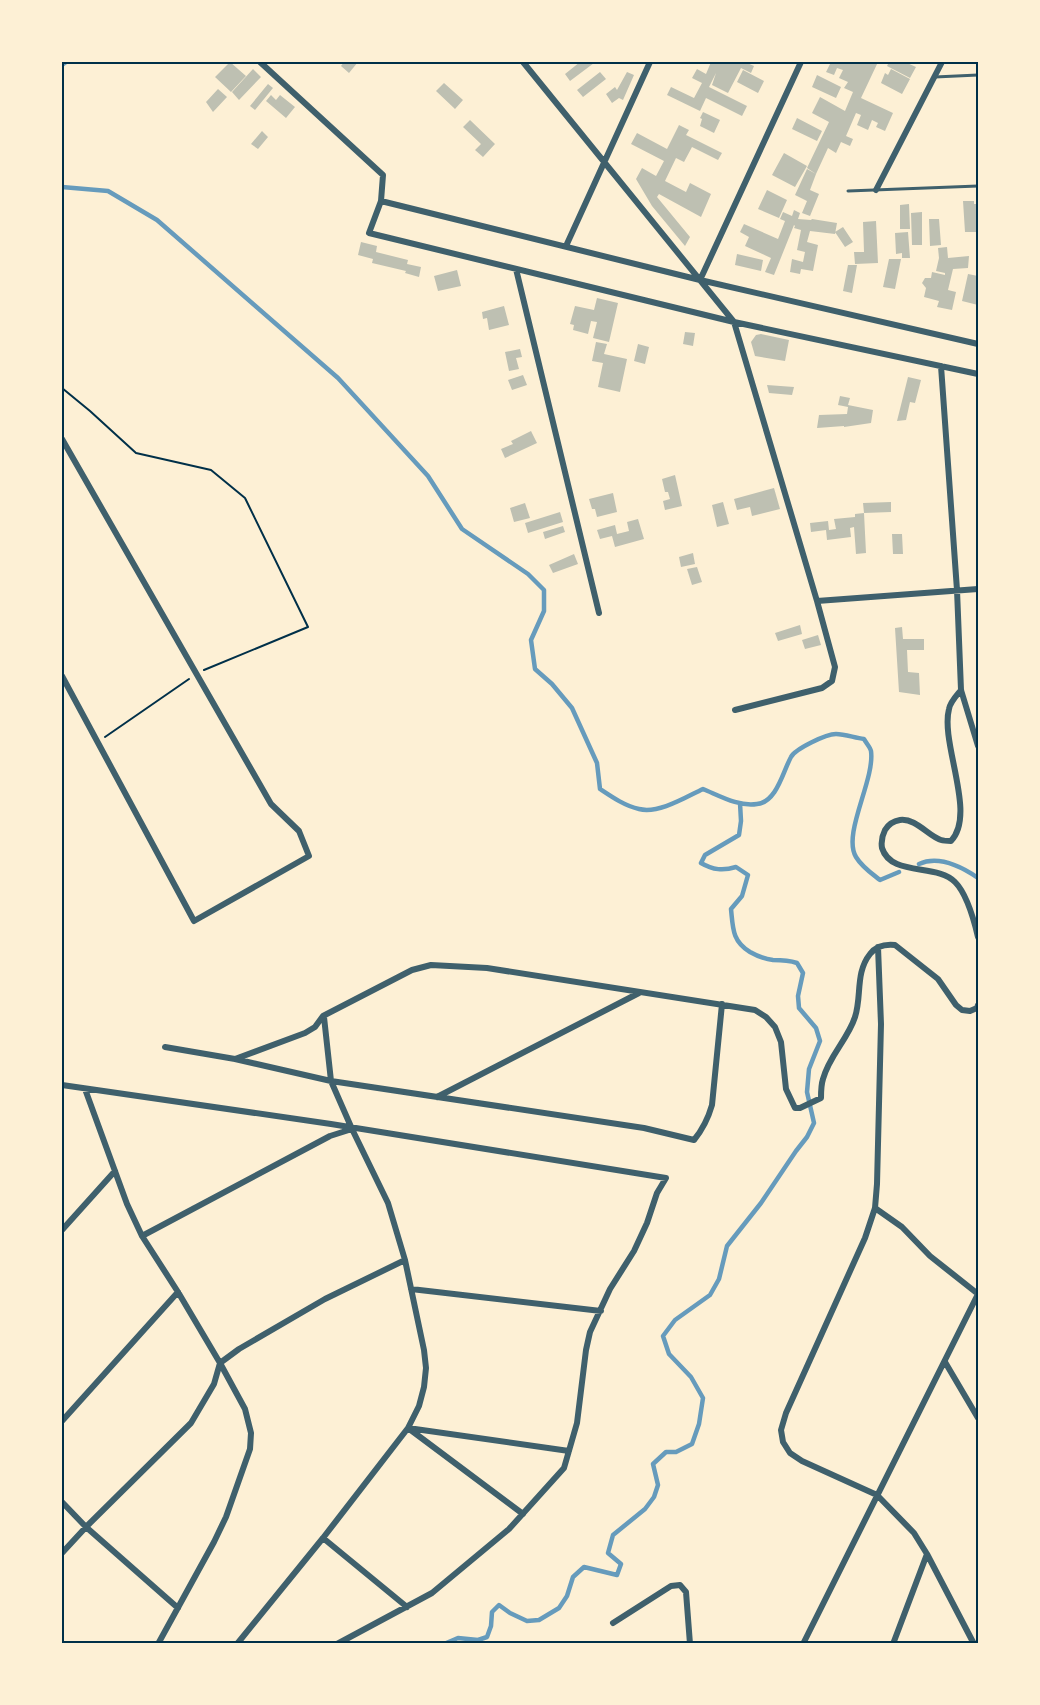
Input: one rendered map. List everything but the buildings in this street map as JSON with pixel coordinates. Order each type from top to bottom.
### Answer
[{"type":"street","points":[[260,62],[383,175],[381,201],[369,233],[734,322],[978,374]]},
{"type":"street","points":[[523,62],[734,322],[835,667],[832,681],[822,688],[735,710]]},
{"type":"street","points":[[566,246],[650,62]]},
{"type":"street","points":[[700,280],[801,62]]},
{"type":"street","points":[[876,190],[942,62]]},
{"type":"street","points":[[381,201],[700,280],[978,344]]},
{"type":"street","points":[[516,269],[599,613]]},
{"type":"street","points":[[941,366],[957,590],[961,690],[978,746]]},
{"type":"street","points":[[62,439],[272,804],[299,831],[309,856],[194,921],[62,676]]},
{"type":"street","points":[[817,601],[978,589]]},
{"type":"street","points":[[961,690],[949,707],[948,719],[959,805],[960,821],[956,835],[951,841],[941,840],[912,822],[902,819],[886,828],[882,838],[882,847],[887,857],[896,863],[906,867],[938,872],[949,876],[956,882],[963,892],[978,937]]},
{"type":"street","points":[[235,1059],[305,1033],[315,1027],[323,1016],[412,970],[431,965],[487,968],[755,1010],[775,1027],[781,1042],[786,1089],[795,1108],[800,1108],[821,1098],[822,1080],[826,1070],[855,1017],[860,975],[870,953],[878,947],[886,944],[895,945],[938,979],[962,1010],[970,1011],[978,1005]]},
{"type":"street","points":[[878,947],[880,1035],[877,1184],[874,1208],[864,1238],[786,1413],[781,1430],[783,1442],[790,1453],[877,1495],[914,1533],[974,1644]]},
{"type":"street","points":[[436,1098],[639,993]]},
{"type":"street","points":[[165,1047],[235,1059],[331,1081],[644,1128],[694,1140],[702,1131],[712,1105],[722,1004]]},
{"type":"street","points":[[237,1644],[408,1428],[419,1406],[424,1387],[426,1368],[424,1350],[405,1260],[388,1203],[331,1081],[323,1016]]},
{"type":"street","points":[[62,1085],[331,1124],[666,1179],[657,1193],[634,1251],[610,1289],[590,1332],[577,1423],[564,1468],[509,1529],[432,1593],[337,1644]]},
{"type":"street","points":[[85,1089],[127,1204],[142,1236],[220,1363],[245,1409],[251,1433],[250,1449],[226,1516],[158,1644]]},
{"type":"street","points":[[142,1236],[330,1137],[352,1129]]},
{"type":"street","points":[[62,1230],[115,1171]]},
{"type":"street","points":[[803,1644],[978,1294],[930,1256],[902,1227],[874,1208]]},
{"type":"street","points":[[62,1553],[191,1423],[214,1384],[220,1363],[239,1349],[325,1299],[405,1260]]},
{"type":"street","points":[[411,1289],[601,1311]]},
{"type":"street","points":[[62,1421],[178,1292]]},
{"type":"street","points":[[945,1362],[978,1418]]},
{"type":"street","points":[[408,1428],[569,1451]]},
{"type":"street","points":[[408,1428],[523,1514]]},
{"type":"street","points":[[62,1502],[86,1527],[178,1608]]},
{"type":"street","points":[[323,1538],[407,1607]]},
{"type":"street","points":[[893,1644],[927,1554]]},
{"type":"street","points":[[613,1623],[671,1586],[680,1585],[686,1592],[690,1644]]},
{"type":"lane","points":[[935,77],[978,75]]},
{"type":"lane","points":[[848,191],[978,186]]},
{"type":"path","points":[[62,388],[136,453],[211,470],[245,498],[308,627],[197,673],[98,742]]},
{"type":"waterway","points":[[62,65],[66,62]]},
{"type":"waterway","points":[[62,187],[108,191],[157,220],[338,378],[428,476],[462,529],[528,574],[544,590],[544,611],[531,640],[535,669],[552,684],[572,708],[597,763],[600,789],[629,806],[647,810],[664,807],[703,789],[736,802],[757,804],[770,798],[791,757],[804,746],[825,736],[836,734],[864,739],[871,751],[871,763],[856,821],[853,847],[861,864],[880,880],[899,872]]},
{"type":"waterway","points":[[444,1644],[458,1638],[478,1640],[487,1637],[492,1612],[499,1605],[527,1621],[539,1620],[559,1608],[567,1596],[573,1577],[584,1567],[617,1575],[621,1564],[608,1553],[613,1535],[645,1509],[654,1497],[658,1485],[653,1464],[666,1452],[676,1452],[692,1444],[699,1424],[703,1398],[691,1377],[669,1354],[663,1336],[675,1320],[710,1295],[719,1279],[727,1246],[761,1203],[807,1137],[814,1123],[807,1092],[809,1069],[820,1041],[816,1028],[799,1008],[798,996],[803,973],[797,963],[770,960],[758,956],[744,948],[737,939],[731,909],[742,896],[748,875],[736,867],[718,869],[701,863],[705,855],[739,835],[740,803]]},
{"type":"waterway","points":[[919,864],[942,862],[958,866],[978,878]]}]
